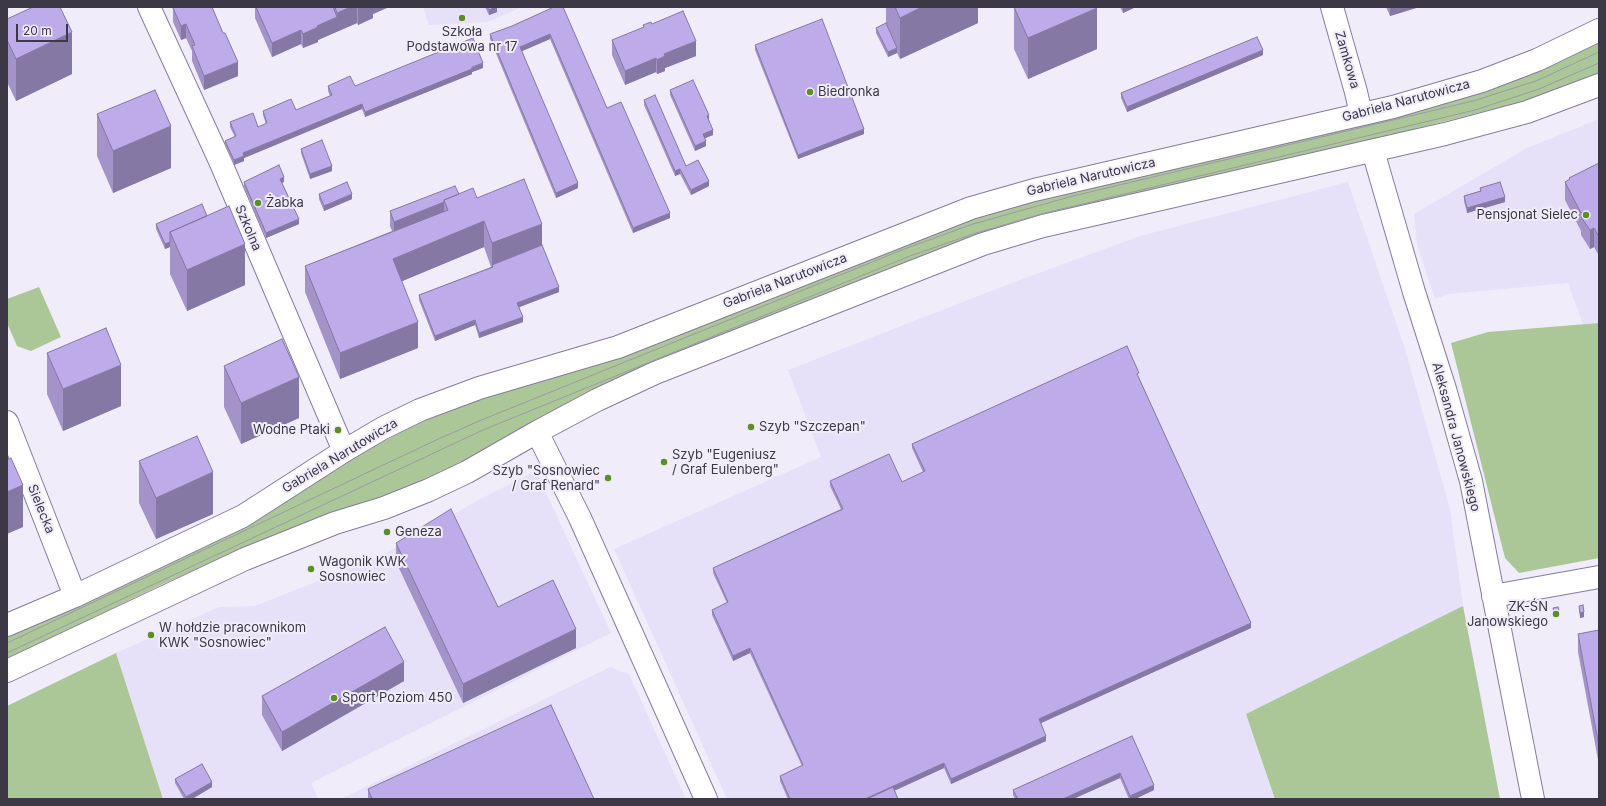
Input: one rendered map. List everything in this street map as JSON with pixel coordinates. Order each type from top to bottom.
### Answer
[{"type":"street","name":"Szkolna","points":[[149,7],[214,147],[344,451]]},
{"type":"street","name":"Zamkowa","points":[[1332,7],[1361,114]]},
{"type":"street","name":"Gabriela Narutowicza","points":[[7,625],[75,596],[243,516],[344,451],[383,428],[420,410],[479,388],[618,347],[971,208],[1034,190],[1361,114],[1482,81],[1537,60],[1599,30]]},
{"type":"street","points":[[7,671],[245,559],[429,490],[467,472],[597,400],[655,373],[984,244],[1051,225],[1445,134],[1527,112],[1599,84]]},
{"type":"street","name":"Aleksandra Janowskiego","points":[[1373,151],[1414,292],[1445,389],[1471,481],[1533,799]]},
{"type":"street","name":"Sielecka","points":[[7,422],[75,596]]},
{"type":"street","points":[[537,432],[580,518],[706,799]]},
{"type":"street","points":[[1493,596],[1599,577]]},
{"type":"shaded area","name":"Szkoła Podstawowa nr 17","points":[[423,7],[522,7],[488,22],[429,25]]},
{"type":"shaded area","points":[[1599,119],[1599,323],[1583,324],[1568,283],[1449,294],[1435,299],[1417,244],[1414,214],[1527,148]]},
{"type":"shaded area","points":[[1348,182],[1405,349],[1450,509],[1463,606],[1482,701],[1497,799],[727,799],[614,549],[821,457],[788,370],[1009,284],[1140,236]]},
{"type":"shaded area","points":[[536,471],[611,633],[311,783],[318,799],[163,799],[116,653],[219,607],[255,606],[381,556],[480,499]]},
{"type":"shaded area","points":[[610,667],[629,674],[686,799],[341,799]]},
{"type":"green space","points":[[1599,39],[1599,74],[1540,97],[1368,141],[1053,215],[407,490],[255,544],[163,584],[7,659],[7,634],[437,414],[529,383],[968,220]]},
{"type":"green space","points":[[39,287],[61,337],[31,351],[17,346],[7,323],[7,299]]},
{"type":"green space","points":[[1599,323],[1599,558],[1519,573],[1505,558],[1451,343],[1488,332]]},
{"type":"green space","points":[[1463,606],[1500,799],[1275,799],[1246,714]]},
{"type":"green space","points":[[116,653],[163,799],[7,799],[7,706]]},
{"type":"building","points":[[33,7],[60,7],[72,32],[16,59],[7,40],[7,19]]},
{"type":"building","points":[[212,7],[238,62],[204,76],[192,46],[195,45],[186,24],[181,26],[173,8]]},
{"type":"building","points":[[256,7],[333,7],[337,17],[303,34],[301,30],[272,43]]},
{"type":"building","points":[[335,7],[351,7],[337,13]]},
{"type":"building","points":[[487,7],[496,7],[489,10]]},
{"type":"building","points":[[554,7],[563,7],[607,108],[621,102],[670,213],[633,228],[550,34],[520,47],[578,183],[556,193],[490,34]]},
{"type":"building","points":[[895,7],[922,7],[900,18]]},
{"type":"building","points":[[1014,7],[1096,7],[1097,8],[1028,38]]},
{"type":"building","points":[[683,11],[696,41],[664,54],[665,56],[657,60],[656,58],[625,71],[612,40],[644,27],[643,25],[651,22],[652,24]]},
{"type":"building","name":"Biedronka","points":[[822,19],[864,129],[798,155],[755,45]]},
{"type":"building","points":[[886,23],[897,48],[888,52],[876,28]]},
{"type":"building","points":[[1257,37],[1263,50],[1127,107],[1121,93]]},
{"type":"building","points":[[473,38],[483,63],[472,67],[472,69],[365,112],[362,104],[243,153],[244,156],[234,160],[225,141],[236,136],[230,122],[253,113],[258,127],[267,123],[263,111],[291,99],[296,110],[332,95],[328,86],[350,76],[355,86]]},
{"type":"building","points":[[693,80],[709,115],[707,116],[713,130],[703,134],[706,141],[695,146],[670,90]]},
{"type":"building","points":[[155,90],[171,126],[113,151],[97,114]]},
{"type":"building","points":[[655,95],[686,166],[698,160],[709,181],[691,190],[680,169],[675,171],[644,100]]},
{"type":"building","points":[[322,140],[332,166],[310,174],[301,149]]},
{"type":"building","points":[[1599,163],[1598,235],[1594,228],[1590,230],[1581,217],[1587,214],[1585,211],[1581,213],[1565,182],[1570,179],[1569,178]]},
{"type":"building","points":[[279,165],[284,177],[280,179],[299,219],[266,233],[244,182]]},
{"type":"building","points":[[524,179],[542,224],[492,243],[484,221],[393,259],[418,322],[340,353],[305,266],[448,210],[444,200],[473,188],[477,198]]},
{"type":"building","points":[[347,182],[352,194],[324,206],[319,194]]},
{"type":"building","points":[[1500,182],[1505,197],[1467,208],[1464,196],[1481,191],[1480,188]]},
{"type":"building","points":[[455,186],[459,194],[444,200],[444,202],[394,222],[390,211]]},
{"type":"building","points":[[202,204],[207,216],[170,232],[170,242],[165,244],[156,224]]},
{"type":"building","points":[[229,206],[245,244],[187,270],[170,232]]},
{"type":"building","points":[[542,245],[559,287],[517,303],[523,317],[479,333],[475,320],[435,336],[419,295],[493,267],[492,265]]},
{"type":"building","points":[[106,328],[121,365],[63,389],[47,353]]},
{"type":"building","points":[[282,339],[299,377],[241,403],[224,366]]},
{"type":"building","points":[[1127,346],[1139,373],[1137,374],[1251,623],[1039,719],[1046,736],[951,779],[944,763],[865,799],[790,799],[780,776],[803,765],[750,648],[733,656],[712,610],[728,602],[713,568],[843,509],[830,481],[889,454],[902,482],[925,471],[912,444]]},
{"type":"building","points":[[197,436],[213,472],[156,498],[139,461]]},
{"type":"building","points":[[11,458],[23,485],[7,492],[7,460]]},
{"type":"building","points":[[451,509],[498,607],[553,580],[576,629],[463,684],[396,543]]},
{"type":"building","points":[[1583,605],[1584,612],[1580,613],[1579,606]]},
{"type":"building","points":[[1558,607],[1559,610],[1554,612],[1553,608]]},
{"type":"building","points":[[385,627],[404,662],[282,732],[262,696]]},
{"type":"building","points":[[1599,630],[1599,746],[1578,634]]},
{"type":"building","points":[[551,705],[594,799],[372,799],[368,789]]},
{"type":"building","points":[[1132,736],[1154,785],[1130,796],[1120,773],[1063,799],[1018,799],[1013,790]]},
{"type":"building","points":[[202,764],[212,782],[186,797],[175,779]]},
{"type":"building","points":[[893,787],[898,799],[867,799]]},
{"type":"tram line","points":[[7,643],[479,421],[907,248],[973,224],[1073,196],[1473,101],[1536,81],[1599,52]]},
{"type":"tram line","points":[[7,653],[483,430],[910,256],[976,233],[1045,213],[1475,110],[1539,89],[1599,63]]},
{"type":"place","name":"Szkoła Podstawowa nr 17","points":[[462,18]]},
{"type":"place","name":"Biedronka","points":[[810,92]]},
{"type":"place","name":"Żabka","points":[[258,203]]},
{"type":"place","name":"Pensjonat Sielec","points":[[1586,215]]},
{"type":"place","name":"Szyb \"Szczepan\"","points":[[751,427]]},
{"type":"place","name":"Wodne Ptaki","points":[[338,430]]},
{"type":"place","name":"Szyb \"Eugeniusz / Graf Eulenberg\"","points":[[664,462]]},
{"type":"place","name":"Szyb \"Sosnowiec / Graf Renard\"","points":[[608,478]]},
{"type":"place","name":"Geneza","points":[[387,532]]},
{"type":"place","name":"Wagonik KWK Sosnowiec","points":[[311,569]]},
{"type":"place","name":"ZK-ŚN Janowskiego","points":[[1556,614]]},
{"type":"place","name":"W hołdzie pracownikom KWK \"Sosnowiec\"","points":[[151,635]]},
{"type":"place","name":"Sport Poziom 450","points":[[334,698]]}]
